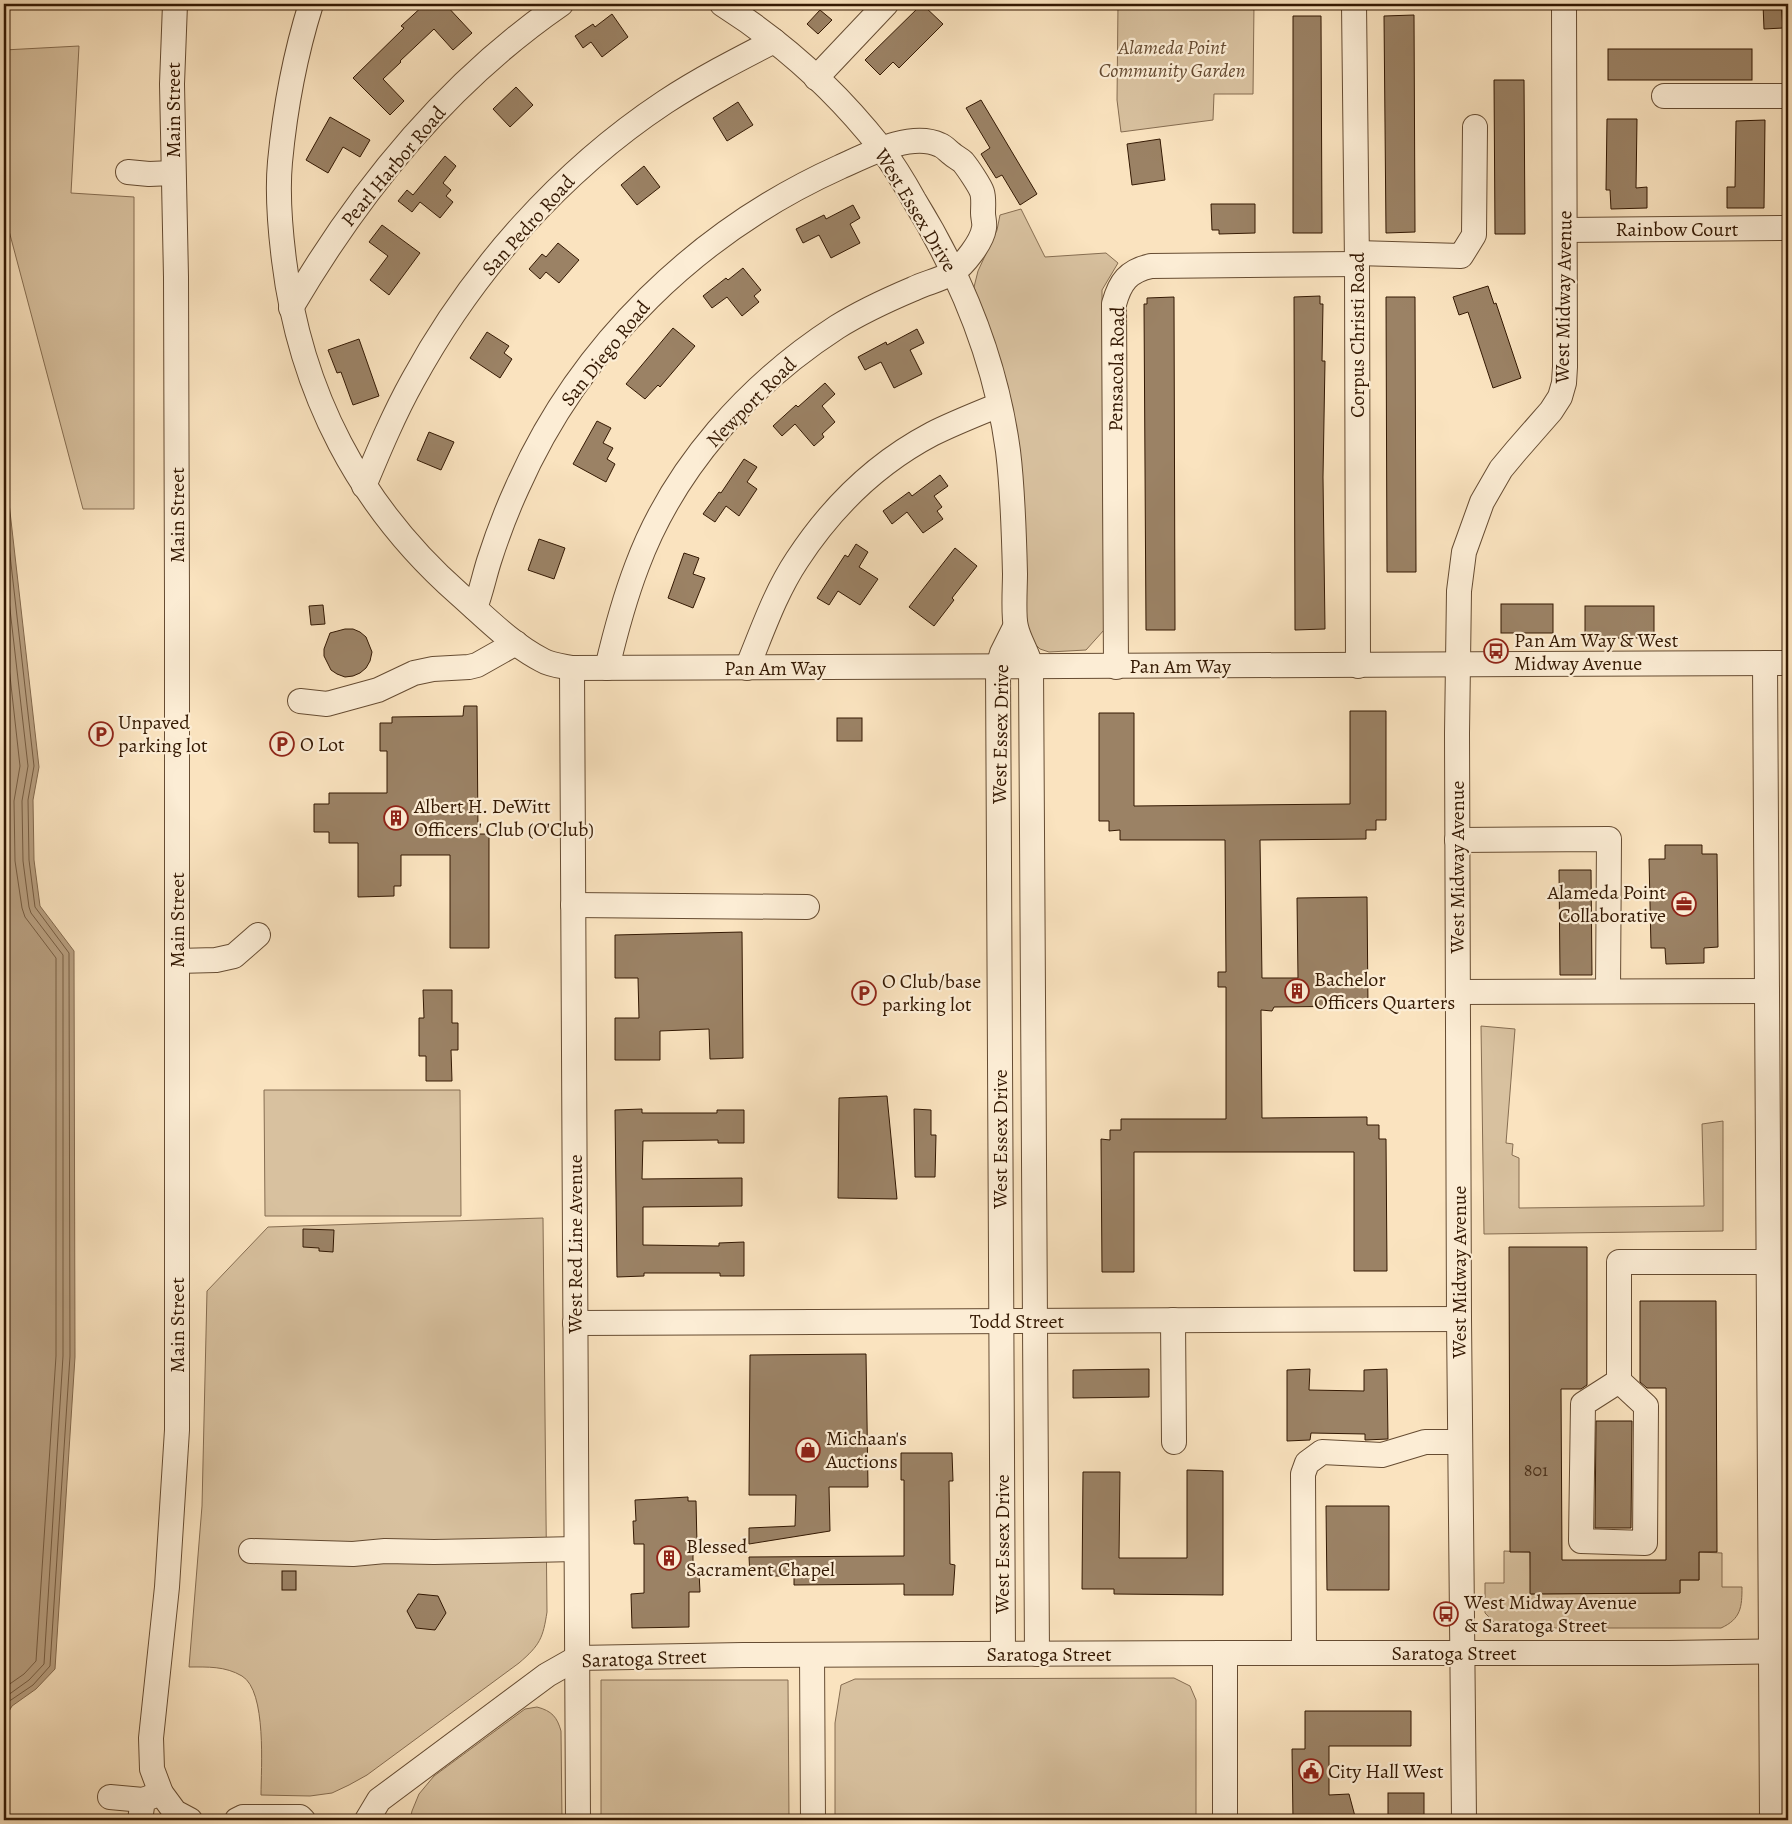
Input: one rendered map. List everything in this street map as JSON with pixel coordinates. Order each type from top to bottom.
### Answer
[{"type":"street","name":"Main Street","points":[[175,4],[172,84],[176,276],[177,1430],[167,1587],[151,1738],[152,1769],[148,1804],[175,1812],[190,1820]]},
{"type":"street","name":"Pan Am Way","points":[[311,4],[285,116],[280,164],[279,207],[291,308],[299,342],[322,409],[342,449],[364,486],[417,554],[474,608],[516,643],[543,661],[572,668],[1457,666],[1777,663]]},
{"type":"street","name":"Pearl Harbor Road","points":[[291,308],[337,234],[383,172],[409,141],[467,81],[525,30],[561,4]]},
{"type":"street","name":"West Essex Drive","points":[[722,4],[774,41],[816,78],[850,112],[881,149],[931,228],[954,272],[976,326],[987,361],[999,405],[1008,450],[1012,493],[1015,627],[1028,654],[1031,667],[1037,1654]]},
{"type":"street","points":[[816,78],[886,4]]},
{"type":"street","name":"Corpus Christi Road","points":[[1354,4],[1358,666]]},
{"type":"street","name":"West Midway Avenue","points":[[1464,1820],[1457,840],[1459,591],[1464,552],[1482,502],[1497,475],[1551,412],[1560,397],[1564,383],[1564,4]]},
{"type":"street","name":"San Pedro Road","points":[[364,486],[404,396],[439,335],[497,255],[533,214],[571,177],[638,121],[698,81],[774,41]]},
{"type":"street","points":[[1664,96],[1788,96]]},
{"type":"street","name":"Pensacola Road","points":[[1116,666],[1114,304],[1118,288],[1127,277],[1138,269],[1151,266],[1461,256],[1474,235],[1475,127]]},
{"type":"street","name":"Newport Road","points":[[607,668],[620,615],[638,563],[660,516],[685,474],[712,437],[772,374],[807,348],[842,324],[877,304],[954,272],[972,253],[984,228],[982,192],[963,162],[940,145],[913,140],[881,149]]},
{"type":"street","name":"San Diego Road","points":[[474,608],[481,593],[488,563],[501,526],[536,448],[562,405],[617,330],[679,269],[711,243],[743,221],[808,182],[881,149]]},
{"type":"street","points":[[128,172],[149,174],[173,173]]},
{"type":"street","name":"Rainbow Court","points":[[1565,230],[1788,228]]},
{"type":"street","points":[[747,668],[778,594],[796,561],[823,525],[848,497],[873,474],[932,434],[999,405]]},
{"type":"street","name":"West Essex Drive","points":[[1003,1654],[998,667],[1002,653],[1015,627]]},
{"type":"street","points":[[300,700],[327,704],[378,690],[414,673],[433,669],[477,665],[516,643]]},
{"type":"street","points":[[1772,1820],[1779,1651],[1768,1262],[1767,992],[1777,663]]},
{"type":"street","name":"West Red Line Avenue","points":[[572,668],[578,1820]]},
{"type":"street","points":[[1457,840],[1609,839],[1608,992]]},
{"type":"street","points":[[573,905],[807,906]]},
{"type":"street","points":[[1000,906],[1032,907]]},
{"type":"street","points":[[177,961],[216,960],[234,956],[258,935]]},
{"type":"street","points":[[1458,992],[1767,992]]},
{"type":"street","points":[[1000,1085],[1034,1086]]},
{"type":"street","points":[[1619,1381],[1583,1404],[1581,1541],[1644,1542],[1646,1406],[1619,1381],[1619,1262],[1768,1262]]},
{"type":"street","name":"Todd Street","points":[[575,1322],[1459,1319]]},
{"type":"street","points":[[1173,1320],[1174,1442]]},
{"type":"street","points":[[1304,1653],[1302,1474],[1307,1463],[1322,1452],[1382,1455],[1425,1442],[1460,1442]]},
{"type":"street","points":[[251,1551],[353,1554],[385,1551],[434,1552],[576,1549]]},
{"type":"street","name":"Saratoga Street","points":[[367,1820],[379,1800],[547,1675],[577,1658],[812,1655],[1779,1651]]},
{"type":"street","points":[[1225,1653],[1225,1820]]},
{"type":"street","points":[[812,1655],[813,1820]]},
{"type":"street","points":[[110,1797],[148,1804]]},
{"type":"street","points":[[237,1820],[243,1817],[300,1817],[303,1820]]},
{"type":"green space","name":"Alameda Point Community Garden","points":[[1118,4],[1254,4],[1253,94],[1214,94],[1213,120],[1121,132],[1117,100]]},
{"type":"green space","points":[[79,46],[71,193],[134,197],[134,509],[83,509],[4,212],[4,50]]},
{"type":"green space","points":[[1021,209],[1045,257],[1106,253],[1118,263],[1102,290],[1104,630],[1086,650],[1049,652],[1040,649],[1027,636],[1002,373],[974,287],[978,271],[997,230],[1000,215]]},
{"type":"green space","points":[[1481,1026],[1515,1029],[1506,1143],[1513,1144],[1512,1155],[1519,1158],[1519,1208],[1704,1206],[1702,1124],[1723,1121],[1723,1231],[1484,1234]]},
{"type":"green space","points":[[264,1090],[460,1090],[461,1216],[265,1216]]},
{"type":"green space","points":[[543,1218],[547,1612],[542,1635],[532,1651],[519,1663],[367,1775],[332,1793],[310,1796],[261,1795],[261,1731],[256,1697],[250,1684],[242,1676],[229,1670],[189,1667],[202,1506],[207,1291],[268,1227]]},
{"type":"green space","points":[[1504,1551],[1530,1552],[1531,1594],[1680,1593],[1680,1580],[1699,1580],[1699,1552],[1722,1553],[1722,1587],[1742,1587],[1741,1606],[1733,1621],[1721,1628],[1500,1628],[1485,1613],[1485,1583],[1504,1583]]},
{"type":"green space","points":[[1174,1678],[1190,1686],[1196,1700],[1196,1815],[1193,1816],[1195,1820],[835,1820],[835,1723],[841,1685],[855,1679]]},
{"type":"green space","points":[[601,1680],[788,1680],[789,1820],[601,1820]]},
{"type":"green space","points":[[537,1707],[547,1710],[553,1715],[561,1731],[562,1820],[410,1820],[419,1794],[434,1776],[525,1709]]},
{"type":"water","points":[[4,459],[39,767],[33,800],[34,860],[40,906],[74,951],[75,1357],[55,1669],[36,1689],[12,1706],[4,1720]]},
{"type":"building","points":[[425,4],[445,4],[472,33],[453,50],[434,29],[400,61],[383,79],[404,101],[390,115],[353,78],[404,28],[401,26]]},
{"type":"building","points":[[922,4],[943,24],[899,68],[893,62],[880,75],[865,60]]},
{"type":"building","points":[[1763,4],[1781,4],[1783,28],[1764,29]]},
{"type":"building","points":[[820,10],[832,20],[818,34],[807,24]]},
{"type":"building","points":[[612,14],[628,37],[602,57],[591,42],[583,48],[575,36],[593,24],[595,27]]},
{"type":"building","points":[[1414,15],[1415,232],[1386,233],[1384,16]]},
{"type":"building","points":[[1293,16],[1321,16],[1322,233],[1293,233]]},
{"type":"building","points":[[1608,49],[1752,49],[1752,80],[1608,80]]},
{"type":"building","points":[[1494,80],[1524,80],[1525,234],[1495,234]]},
{"type":"building","points":[[516,87],[533,105],[510,127],[493,109]]},
{"type":"building","points":[[981,100],[1037,194],[1020,205],[1002,175],[996,178],[981,154],[990,148],[966,108]]},
{"type":"building","points":[[738,102],[753,125],[727,141],[713,118]]},
{"type":"building","points":[[330,117],[370,140],[360,157],[343,147],[328,173],[306,160]]},
{"type":"building","points":[[1607,119],[1637,119],[1636,188],[1647,187],[1647,208],[1611,209],[1610,190],[1606,190]]},
{"type":"building","points":[[1765,120],[1764,208],[1727,208],[1727,187],[1735,187],[1736,121]]},
{"type":"building","points":[[1160,139],[1165,180],[1132,185],[1127,144]]},
{"type":"building","points":[[445,156],[456,166],[443,183],[451,190],[446,196],[453,202],[440,218],[420,202],[412,212],[398,201],[407,190],[413,195]]},
{"type":"building","points":[[644,166],[660,187],[637,205],[621,185]]},
{"type":"building","points":[[1211,204],[1255,204],[1255,233],[1219,234],[1219,230],[1212,230]]},
{"type":"building","points":[[853,205],[860,218],[850,224],[860,243],[831,258],[819,235],[803,243],[796,229],[824,215],[826,219]]},
{"type":"building","points":[[382,225],[420,253],[389,295],[370,280],[388,256],[369,242]]},
{"type":"building","points":[[558,243],[579,260],[559,283],[546,272],[540,279],[529,269],[542,254],[546,257]]},
{"type":"building","points":[[743,268],[761,290],[754,296],[759,302],[742,316],[727,297],[712,308],[703,296],[726,278],[728,280]]},
{"type":"building","points":[[1488,286],[1494,304],[1496,303],[1521,378],[1493,388],[1468,312],[1459,315],[1453,297]]},
{"type":"building","points":[[1320,296],[1320,304],[1323,304],[1322,361],[1325,361],[1323,477],[1325,629],[1295,630],[1294,297]]},
{"type":"building","points":[[1174,297],[1175,630],[1146,630],[1144,304],[1147,304],[1147,298]]},
{"type":"building","points":[[1386,297],[1415,297],[1416,572],[1387,572]]},
{"type":"building","points":[[673,328],[695,346],[660,387],[658,385],[645,399],[626,384]]},
{"type":"building","points":[[917,329],[924,343],[910,350],[922,374],[894,388],[881,362],[865,370],[858,357],[886,342],[887,345]]},
{"type":"building","points":[[487,332],[509,346],[504,353],[512,359],[500,378],[470,358]]},
{"type":"building","points":[[359,339],[379,396],[353,405],[341,372],[337,373],[328,350]]},
{"type":"building","points":[[825,383],[835,394],[822,406],[835,422],[822,434],[824,437],[814,446],[795,424],[782,436],[773,426],[796,405],[798,407]]},
{"type":"building","points":[[597,421],[611,428],[603,443],[613,448],[607,459],[615,464],[606,482],[573,464]]},
{"type":"building","points":[[429,432],[454,442],[441,470],[417,460]]},
{"type":"building","points":[[744,459],[757,467],[747,482],[757,489],[739,516],[726,506],[715,522],[703,514],[719,492],[721,493]]},
{"type":"building","points":[[940,475],[948,486],[934,496],[942,507],[937,511],[943,519],[923,533],[907,512],[892,524],[883,511],[909,492],[912,496]]},
{"type":"building","points":[[539,539],[565,548],[554,579],[528,570]]},
{"type":"building","points":[[856,544],[868,552],[859,567],[878,579],[860,605],[838,591],[829,605],[817,598],[845,555],[848,557]]},
{"type":"building","points":[[955,548],[977,566],[952,598],[954,600],[934,626],[909,607]]},
{"type":"building","points":[[684,553],[699,558],[693,574],[705,578],[693,608],[668,598]]},
{"type":"building","points":[[1501,604],[1553,604],[1553,633],[1501,633]]},
{"type":"building","points":[[323,605],[325,624],[311,625],[309,606]]},
{"type":"building","points":[[1585,606],[1654,606],[1654,638],[1585,638]]},
{"type":"building","points":[[353,629],[366,637],[372,652],[366,668],[353,676],[345,677],[331,670],[324,656],[324,649],[330,633]]},
{"type":"building","name":"Albert H. DeWitt Officers' Club (O'Club)","points":[[464,706],[477,706],[478,834],[489,834],[489,948],[450,948],[450,855],[401,855],[401,886],[394,886],[394,896],[358,897],[358,843],[329,843],[329,832],[314,832],[314,804],[329,804],[329,793],[387,793],[387,751],[380,751],[380,723],[392,723],[392,717],[463,716]]},
{"type":"building","name":"Bachelor Officers Quarters","points":[[1350,711],[1386,711],[1386,820],[1376,820],[1376,830],[1366,830],[1366,839],[1260,840],[1262,978],[1298,978],[1297,898],[1367,897],[1368,1006],[1274,1007],[1272,1011],[1261,1010],[1262,1118],[1367,1117],[1367,1125],[1379,1125],[1379,1139],[1386,1139],[1387,1271],[1354,1271],[1354,1152],[1134,1152],[1134,1272],[1102,1272],[1101,1139],[1110,1140],[1110,1130],[1121,1130],[1121,1119],[1226,1119],[1226,987],[1218,987],[1218,972],[1226,972],[1225,840],[1120,840],[1120,830],[1109,831],[1109,821],[1099,821],[1099,713],[1134,713],[1134,806],[1350,804]]},
{"type":"building","points":[[837,718],[862,718],[862,741],[837,741]]},
{"type":"building","name":"Alameda Point Collaborative","points":[[1665,845],[1702,845],[1702,854],[1717,854],[1718,947],[1704,948],[1704,963],[1666,964],[1665,948],[1651,948],[1649,859],[1665,859]]},
{"type":"building","points":[[1559,870],[1591,870],[1592,975],[1560,975]]},
{"type":"building","points":[[742,932],[743,1058],[710,1059],[709,1029],[660,1031],[660,1060],[615,1060],[615,1018],[639,1018],[638,978],[615,978],[615,935]]},
{"type":"building","points":[[423,990],[452,990],[452,1023],[458,1023],[458,1050],[451,1050],[452,1081],[426,1081],[426,1056],[419,1056],[419,1018],[424,1018]]},
{"type":"building","points":[[887,1096],[897,1199],[838,1198],[839,1098]]},
{"type":"building","points":[[642,1109],[642,1113],[717,1113],[717,1110],[744,1110],[744,1143],[718,1143],[718,1140],[643,1141],[642,1179],[742,1178],[742,1206],[643,1207],[643,1245],[719,1246],[719,1243],[744,1242],[744,1276],[720,1276],[720,1273],[644,1273],[644,1276],[617,1277],[615,1110]]},
{"type":"building","points":[[914,1109],[931,1110],[931,1135],[936,1135],[935,1177],[915,1177]]},
{"type":"building","points":[[303,1229],[334,1230],[333,1252],[319,1251],[319,1248],[303,1247]]},
{"type":"building","points":[[1509,1247],[1587,1247],[1587,1385],[1581,1389],[1561,1389],[1562,1560],[1666,1560],[1666,1388],[1647,1388],[1640,1382],[1640,1301],[1716,1301],[1717,1552],[1699,1552],[1699,1580],[1680,1580],[1680,1593],[1530,1594],[1530,1552],[1510,1552]]},
{"type":"building","name":"Michaan's Auctions","points":[[866,1354],[868,1487],[829,1487],[830,1531],[749,1544],[749,1528],[795,1526],[796,1495],[749,1495],[750,1355]]},
{"type":"building","points":[[1149,1369],[1149,1397],[1073,1398],[1073,1370]]},
{"type":"building","points":[[1310,1369],[1309,1390],[1364,1391],[1364,1370],[1387,1369],[1388,1439],[1365,1440],[1365,1434],[1311,1433],[1310,1440],[1287,1441],[1287,1370]]},
{"type":"building","points":[[1596,1421],[1632,1421],[1631,1528],[1595,1528]]},
{"type":"building","points":[[901,1453],[952,1453],[953,1481],[949,1481],[950,1564],[955,1565],[953,1595],[904,1595],[904,1584],[794,1585],[794,1576],[750,1576],[749,1557],[904,1556],[904,1480],[901,1480]]},
{"type":"building","points":[[1187,1470],[1223,1471],[1223,1595],[1114,1594],[1114,1589],[1082,1589],[1083,1472],[1120,1472],[1119,1558],[1187,1558]]},
{"type":"building","name":"Blessed Sacrament Chapel","points":[[688,1497],[688,1501],[696,1501],[697,1544],[693,1545],[693,1572],[699,1572],[700,1592],[689,1592],[689,1627],[632,1628],[631,1594],[644,1593],[644,1544],[634,1544],[633,1521],[636,1521],[635,1500]]},
{"type":"building","points":[[1326,1506],[1389,1506],[1389,1590],[1327,1590]]},
{"type":"building","points":[[282,1571],[296,1571],[296,1590],[282,1590]]},
{"type":"building","points":[[418,1594],[438,1596],[446,1613],[435,1630],[416,1628],[407,1611]]},
{"type":"building","name":"City Hall West","points":[[1305,1711],[1411,1711],[1411,1746],[1329,1746],[1329,1795],[1349,1794],[1356,1820],[1293,1820],[1292,1749],[1305,1749]]},
{"type":"building","points":[[1388,1793],[1424,1793],[1424,1820],[1388,1820]]},
{"type":"place","name":"Pan Am Way & West Midway Avenue","points":[[1496,651]]},
{"type":"place","name":"Unpaved parking lot","points":[[101,734]]},
{"type":"place","name":"O Lot","points":[[282,744]]},
{"type":"place","name":"Albert H. DeWitt Officers' Club (O'Club)","points":[[396,818]]},
{"type":"place","name":"Alameda Point Collaborative","points":[[1684,904]]},
{"type":"place","name":"Bachelor Officers Quarters","points":[[1297,991]]},
{"type":"place","name":"O Club/base parking lot","points":[[864,993]]},
{"type":"place","name":"Michaan's Auctions","points":[[808,1450]]},
{"type":"place","name":"Blessed Sacrament Chapel","points":[[669,1558]]},
{"type":"place","name":"West Midway Avenue & Saratoga Street","points":[[1446,1614]]},
{"type":"place","name":"City Hall West","points":[[1311,1771]]}]
